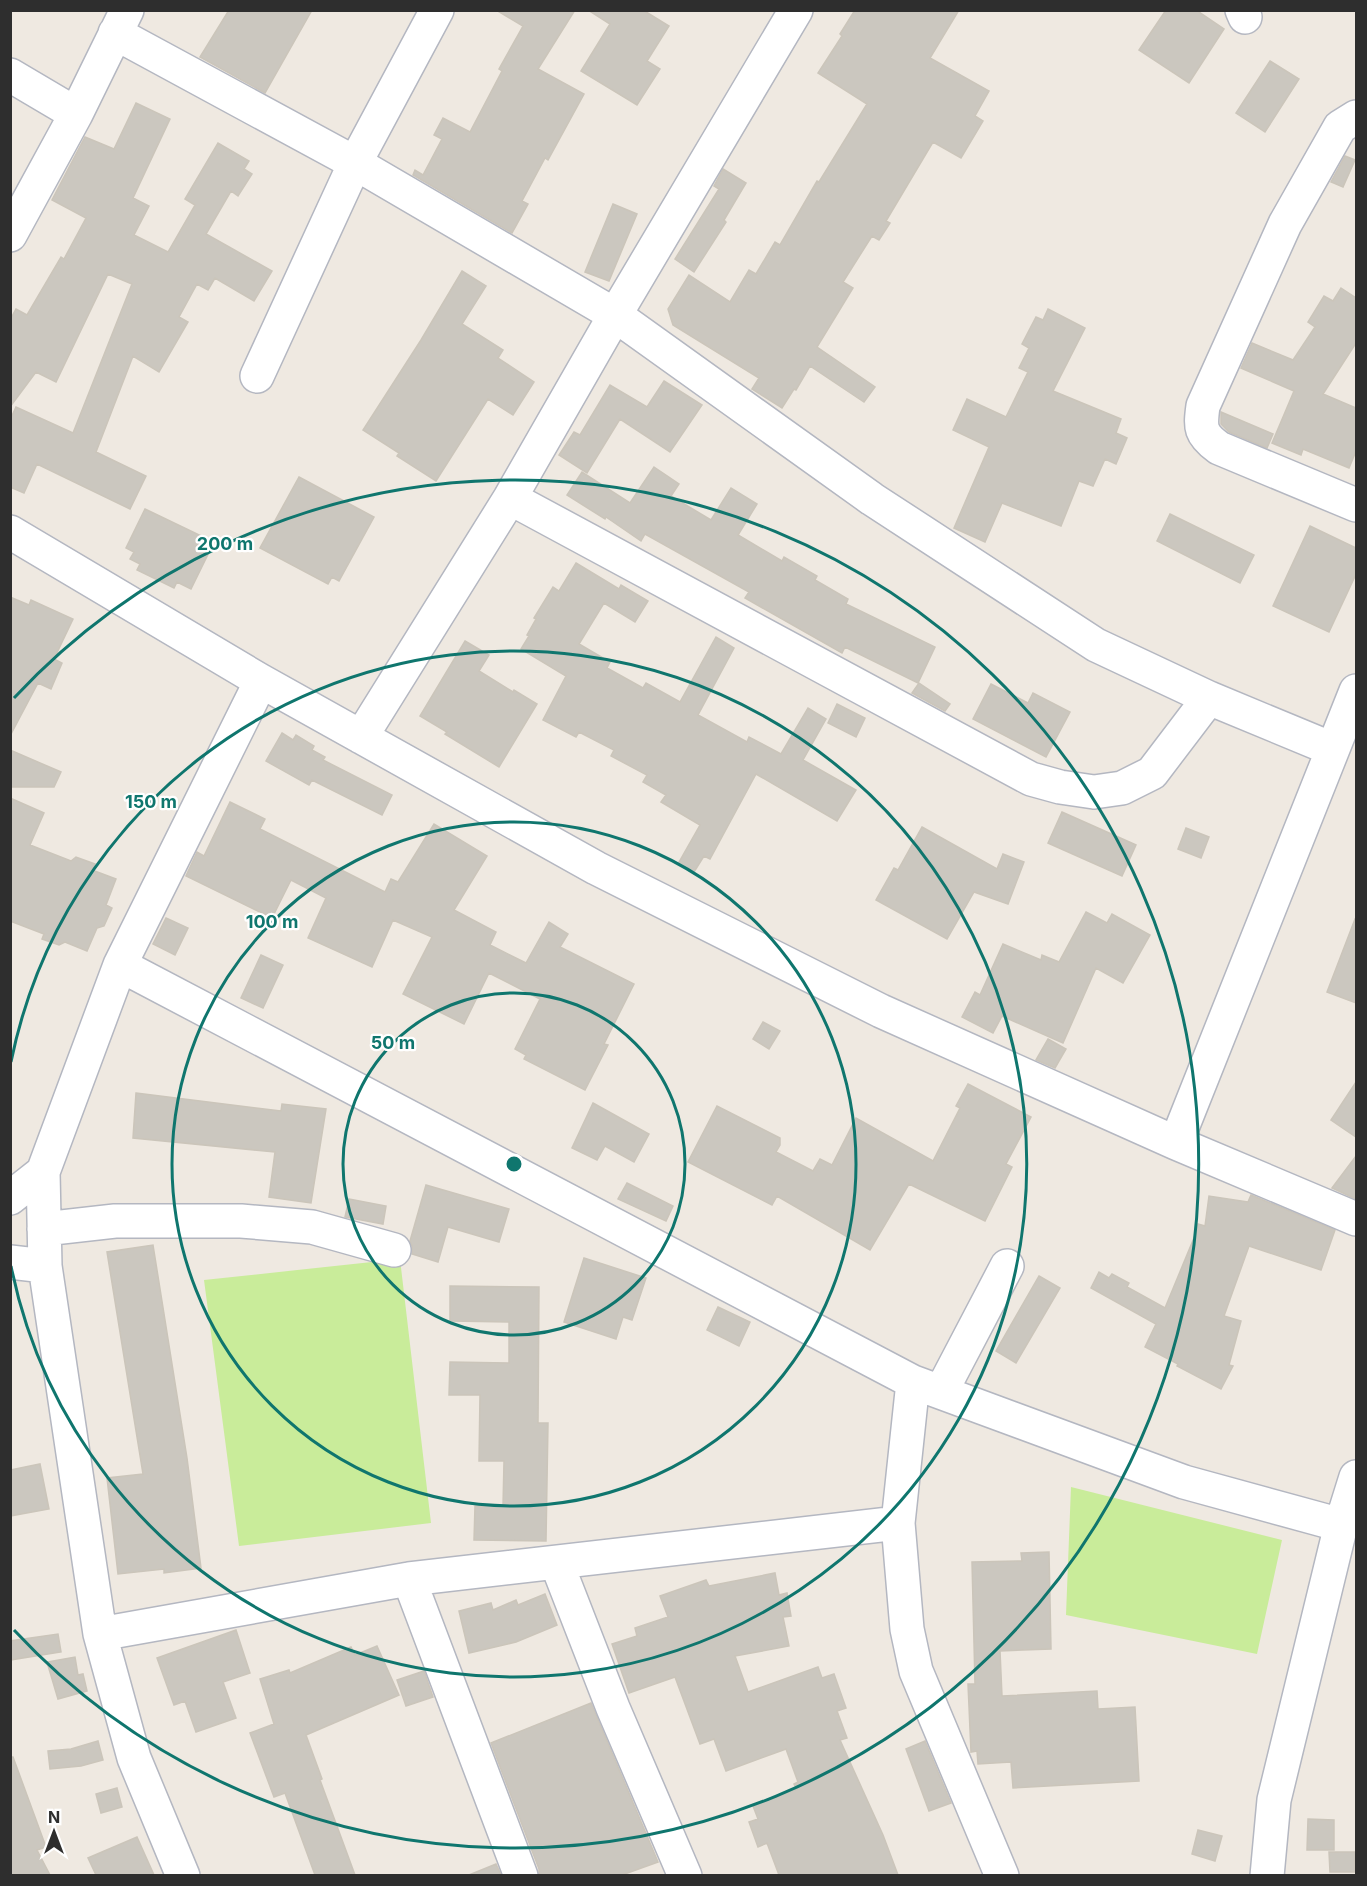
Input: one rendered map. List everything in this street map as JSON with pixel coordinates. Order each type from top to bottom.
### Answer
[{"type":"street","points":[[256,376],[355,163],[437,10]]},
{"type":"street","points":[[361,737],[510,498],[615,315],[796,10]]},
{"type":"street","points":[[10,236],[76,114],[121,22],[355,163],[615,315],[872,499],[1096,645],[1209,698],[1332,750]]},
{"type":"street","points":[[10,75],[76,114]]},
{"type":"street","points":[[1356,117],[1340,127],[1285,224],[1203,406],[1201,423],[1206,438],[1219,447],[1356,505]]},
{"type":"street","points":[[510,498],[1031,779],[1060,787],[1094,792],[1122,788],[1152,773],[1209,698]]},
{"type":"street","points":[[10,532],[261,681],[596,868],[880,1011],[1176,1143],[1356,1219]]},
{"type":"street","points":[[183,1875],[134,1758],[100,1634],[45,1266],[43,1172],[120,965],[261,681]]},
{"type":"street","points":[[1176,1143],[1356,691]]},
{"type":"street","points":[[120,965],[927,1387],[1184,1482],[1341,1525]]},
{"type":"street","points":[[10,1198],[43,1172]]},
{"type":"street","points":[[44,1229],[115,1221],[241,1221],[312,1227],[394,1250]]},
{"type":"street","points":[[10,1263],[45,1266]]},
{"type":"street","points":[[1002,1875],[916,1671],[907,1629],[898,1523],[927,1387],[1006,1266]]},
{"type":"street","points":[[1267,1875],[1274,1800],[1341,1525],[1356,1483]]},
{"type":"street","points":[[100,1634],[409,1579],[898,1523]]},
{"type":"street","points":[[557,1563],[613,1708],[684,1875]]},
{"type":"street","points":[[409,1579],[521,1875]]},
{"type":"green space","points":[[400,1259],[431,1523],[239,1546],[204,1280]]},
{"type":"green space","points":[[1071,1487],[1282,1540],[1257,1654],[1066,1615]]},
{"type":"building","points":[[229,10],[312,10],[265,93],[200,57]]},
{"type":"building","points":[[496,10],[575,10],[538,69],[584,94],[548,160],[545,158],[522,201],[528,204],[512,233],[413,175],[415,170],[423,175],[442,139],[434,135],[443,118],[470,132],[502,71],[499,69],[523,26]]},
{"type":"building","points":[[588,10],[643,10],[669,26],[647,61],[660,69],[637,105],[581,71],[610,24]]},
{"type":"building","points":[[855,10],[959,10],[930,58],[989,91],[975,116],[983,121],[961,158],[933,142],[886,221],[890,223],[879,240],[872,236],[843,282],[853,288],[817,347],[875,387],[864,402],[810,366],[782,408],[752,389],[759,378],[673,325],[668,309],[689,275],[730,302],[749,270],[756,274],[775,242],[780,245],[817,181],[819,182],[867,104],[818,73],[842,36],[840,34]]},
{"type":"building","points":[[1166,10],[1196,10],[1224,29],[1189,83],[1139,50]]},
{"type":"building","points":[[1270,61],[1299,79],[1265,132],[1236,113]]},
{"type":"building","points":[[136,103],[170,119],[133,198],[149,206],[134,235],[168,252],[195,205],[185,199],[218,143],[249,161],[244,169],[252,174],[238,196],[231,191],[206,234],[272,271],[254,301],[215,278],[208,290],[197,284],[179,317],[188,322],[159,372],[133,356],[96,452],[146,476],[130,509],[37,464],[24,493],[10,487],[10,420],[16,407],[73,433],[132,284],[108,274],[56,382],[36,372],[10,407],[10,320],[16,309],[27,315],[61,257],[64,259],[86,218],[52,200],[85,137],[114,149]]},
{"type":"building","points":[[1345,156],[1355,160],[1343,187],[1331,182]]},
{"type":"building","points":[[723,169],[746,183],[724,220],[726,222],[694,272],[675,259],[719,189],[714,186]]},
{"type":"building","points":[[613,204],[637,214],[609,281],[585,272]]},
{"type":"building","points":[[462,271],[486,286],[462,324],[503,350],[498,358],[534,382],[513,415],[488,399],[436,481],[397,456],[399,453],[363,430]]},
{"type":"building","points":[[1341,288],[1356,298],[1356,343],[1323,394],[1356,408],[1356,451],[1349,468],[1303,449],[1301,455],[1272,443],[1294,391],[1241,368],[1252,343],[1293,360],[1315,327],[1308,322],[1324,296],[1333,301]]},
{"type":"building","points":[[1048,309],[1085,328],[1053,391],[1121,419],[1116,433],[1127,438],[1116,464],[1105,459],[1093,486],[1079,481],[1061,526],[1002,503],[985,542],[954,528],[989,447],[953,430],[967,399],[1006,417],[1028,372],[1019,368],[1029,348],[1022,344],[1036,317],[1043,320]]},
{"type":"building","points":[[664,381],[702,405],[670,452],[620,419],[587,473],[559,455],[574,432],[580,435],[610,385],[647,407]]},
{"type":"building","points":[[1221,412],[1273,434],[1267,448],[1229,432],[1221,424]]},
{"type":"building","points":[[654,467],[679,484],[671,496],[711,520],[731,488],[757,504],[738,535],[782,561],[784,557],[817,576],[815,580],[848,599],[846,604],[935,647],[918,683],[845,647],[842,653],[745,598],[749,592],[645,534],[641,541],[606,517],[605,519],[567,495],[582,472],[630,503]]},
{"type":"building","points":[[299,477],[374,517],[339,581],[332,577],[328,584],[260,548]]},
{"type":"building","points":[[145,509],[214,542],[191,589],[177,582],[174,588],[137,570],[140,564],[130,559],[134,552],[126,548]]},
{"type":"building","points":[[1170,514],[1254,555],[1240,583],[1157,541]]},
{"type":"building","points":[[1310,526],[1356,548],[1356,574],[1329,632],[1273,606]]},
{"type":"building","points":[[576,563],[619,589],[621,585],[648,601],[635,622],[604,603],[579,644],[610,662],[607,668],[643,688],[646,683],[680,702],[716,637],[734,648],[698,715],[747,742],[749,737],[781,754],[808,708],[826,719],[803,760],[856,790],[837,821],[756,774],[710,859],[704,856],[694,872],[678,864],[700,825],[661,802],[666,795],[643,782],[647,775],[611,756],[614,750],[579,732],[576,737],[543,720],[566,676],[521,649],[529,636],[527,635],[536,619],[534,618],[553,587],[559,591]]},
{"type":"building","points":[[10,597],[29,605],[31,600],[73,619],[54,659],[62,663],[51,689],[38,683],[10,736]]},
{"type":"building","points":[[465,641],[489,655],[479,671],[537,704],[499,767],[420,716]]},
{"type":"building","points":[[919,683],[950,704],[945,711],[912,693]]},
{"type":"building","points":[[991,684],[1028,703],[1033,693],[1070,712],[1046,757],[973,719]]},
{"type":"building","points":[[837,704],[865,718],[856,737],[828,723]]},
{"type":"building","points":[[282,733],[293,740],[296,735],[314,746],[312,750],[325,757],[323,760],[392,795],[382,815],[312,780],[309,785],[266,761]]},
{"type":"building","points":[[10,750],[61,772],[54,787],[10,787]]},
{"type":"building","points":[[10,798],[44,813],[30,845],[71,861],[76,857],[95,864],[92,870],[116,879],[106,905],[112,908],[104,926],[97,928],[87,951],[65,942],[59,945],[42,939],[44,934],[10,921]]},
{"type":"building","points":[[230,802],[265,819],[260,829],[385,892],[391,879],[398,882],[434,824],[487,856],[454,910],[496,932],[490,945],[526,963],[549,922],[568,934],[560,947],[634,984],[604,1044],[608,1045],[585,1090],[524,1059],[526,1055],[515,1049],[540,999],[489,973],[464,1024],[403,994],[432,937],[393,920],[372,967],[308,938],[326,898],[291,880],[272,918],[186,876],[197,852],[204,856]]},
{"type":"building","points":[[1062,812],[1136,845],[1122,876],[1048,843]]},
{"type":"building","points":[[922,827],[997,869],[1003,854],[1024,862],[1008,904],[974,892],[947,939],[876,900],[894,868],[898,870]]},
{"type":"building","points":[[1186,828],[1209,837],[1201,858],[1178,849]]},
{"type":"building","points":[[1086,912],[1107,923],[1112,914],[1150,935],[1123,983],[1096,968],[1063,1043],[1002,1016],[993,1033],[962,1017],[975,992],[980,995],[1003,944],[1041,960],[1042,955],[1059,962]]},
{"type":"building","points":[[166,918],[188,928],[175,955],[153,944]]},
{"type":"building","points":[[1356,920],[1356,1003],[1327,992]]},
{"type":"building","points":[[261,955],[283,965],[263,1008],[241,998]]},
{"type":"building","points":[[763,1022],[780,1031],[769,1049],[753,1039]]},
{"type":"building","points":[[1048,1039],[1066,1049],[1055,1068],[1036,1060]]},
{"type":"building","points":[[1356,1082],[1356,1137],[1331,1120]]},
{"type":"building","points":[[968,1084],[1031,1117],[1006,1164],[1012,1167],[985,1221],[909,1184],[870,1250],[777,1196],[772,1205],[688,1162],[717,1106],[780,1138],[780,1145],[776,1152],[813,1171],[820,1159],[832,1165],[856,1118],[933,1161],[960,1108],[956,1106]]},
{"type":"building","points":[[136,1093],[281,1111],[282,1104],[326,1109],[311,1203],[269,1197],[275,1152],[133,1138]]},
{"type":"building","points":[[593,1103],[649,1134],[634,1162],[605,1146],[597,1160],[572,1148]]},
{"type":"building","points":[[1356,1156],[1356,1199],[1332,1188]]},
{"type":"building","points":[[627,1183],[673,1206],[666,1221],[618,1199]]},
{"type":"building","points":[[426,1185],[509,1209],[499,1242],[448,1227],[438,1262],[412,1254],[410,1241]]},
{"type":"building","points":[[1251,1195],[1335,1230],[1321,1270],[1249,1246],[1224,1316],[1241,1321],[1229,1365],[1233,1366],[1221,1389],[1145,1347],[1156,1324],[1091,1288],[1099,1272],[1109,1278],[1112,1274],[1129,1283],[1127,1287],[1165,1308],[1198,1224],[1205,1226],[1209,1196],[1248,1202]]},
{"type":"building","points":[[349,1199],[386,1206],[383,1224],[345,1217]]},
{"type":"building","points":[[153,1245],[187,1458],[201,1568],[164,1573],[164,1569],[118,1574],[107,1478],[143,1474],[107,1252]]},
{"type":"building","points":[[584,1258],[646,1278],[632,1320],[623,1317],[616,1339],[564,1322]]},
{"type":"building","points":[[1039,1276],[1060,1288],[1016,1363],[996,1351]]},
{"type":"building","points":[[450,1286],[539,1287],[538,1423],[548,1423],[546,1541],[474,1540],[475,1506],[503,1506],[504,1461],[479,1461],[480,1395],[449,1395],[450,1362],[509,1363],[509,1322],[450,1321]]},
{"type":"building","points":[[718,1307],[750,1322],[739,1346],[707,1330]]},
{"type":"building","points":[[40,1464],[49,1509],[10,1516],[10,1470]]},
{"type":"building","points":[[1049,1552],[1051,1649],[1000,1651],[1002,1696],[1097,1691],[1098,1709],[1135,1707],[1139,1781],[1013,1788],[1011,1762],[978,1764],[977,1751],[971,1752],[968,1684],[975,1684],[972,1562],[1022,1561],[1021,1553]]},
{"type":"building","points":[[775,1573],[779,1595],[787,1593],[791,1616],[783,1617],[789,1646],[735,1656],[748,1692],[818,1667],[822,1678],[834,1674],[846,1708],[837,1711],[847,1738],[840,1740],[883,1835],[898,1875],[779,1875],[767,1843],[758,1847],[749,1822],[758,1819],[753,1806],[797,1789],[794,1784],[798,1782],[786,1749],[726,1771],[714,1739],[700,1744],[675,1677],[629,1693],[612,1644],[637,1636],[635,1628],[668,1617],[660,1596],[706,1580],[709,1586]]},
{"type":"building","points":[[545,1594],[557,1625],[516,1642],[469,1653],[459,1611],[491,1603],[493,1610],[516,1600],[518,1605]]},
{"type":"building","points":[[236,1630],[250,1673],[223,1682],[236,1718],[196,1732],[185,1701],[174,1705],[157,1658]]},
{"type":"building","points":[[58,1634],[61,1652],[10,1660],[10,1641]]},
{"type":"building","points":[[377,1646],[399,1695],[306,1735],[355,1875],[315,1875],[285,1793],[274,1797],[250,1733],[274,1724],[260,1679],[289,1670],[290,1673],[351,1647],[355,1655]]},
{"type":"building","points":[[75,1657],[78,1675],[83,1674],[87,1691],[58,1699],[47,1662]]},
{"type":"building","points":[[424,1671],[433,1697],[406,1706],[397,1680]]},
{"type":"building","points":[[591,1703],[658,1862],[622,1875],[539,1875],[539,1869],[491,1743]]},
{"type":"building","points":[[98,1741],[103,1760],[81,1766],[50,1769],[48,1751],[71,1749]]},
{"type":"building","points":[[925,1741],[951,1803],[929,1811],[906,1749]]},
{"type":"building","points":[[10,1757],[13,1757],[46,1847],[37,1850],[50,1875],[10,1875]]},
{"type":"building","points":[[117,1788],[122,1807],[101,1813],[96,1794]]},
{"type":"building","points":[[1308,1819],[1334,1820],[1334,1850],[1307,1850]]},
{"type":"building","points":[[1198,1830],[1222,1836],[1215,1861],[1192,1854]]},
{"type":"building","points":[[137,1837],[154,1875],[96,1875],[88,1858]]},
{"type":"building","points":[[1329,1852],[1355,1852],[1355,1872],[1330,1872]]},
{"type":"building","points":[[496,1864],[501,1875],[469,1875]]}]
